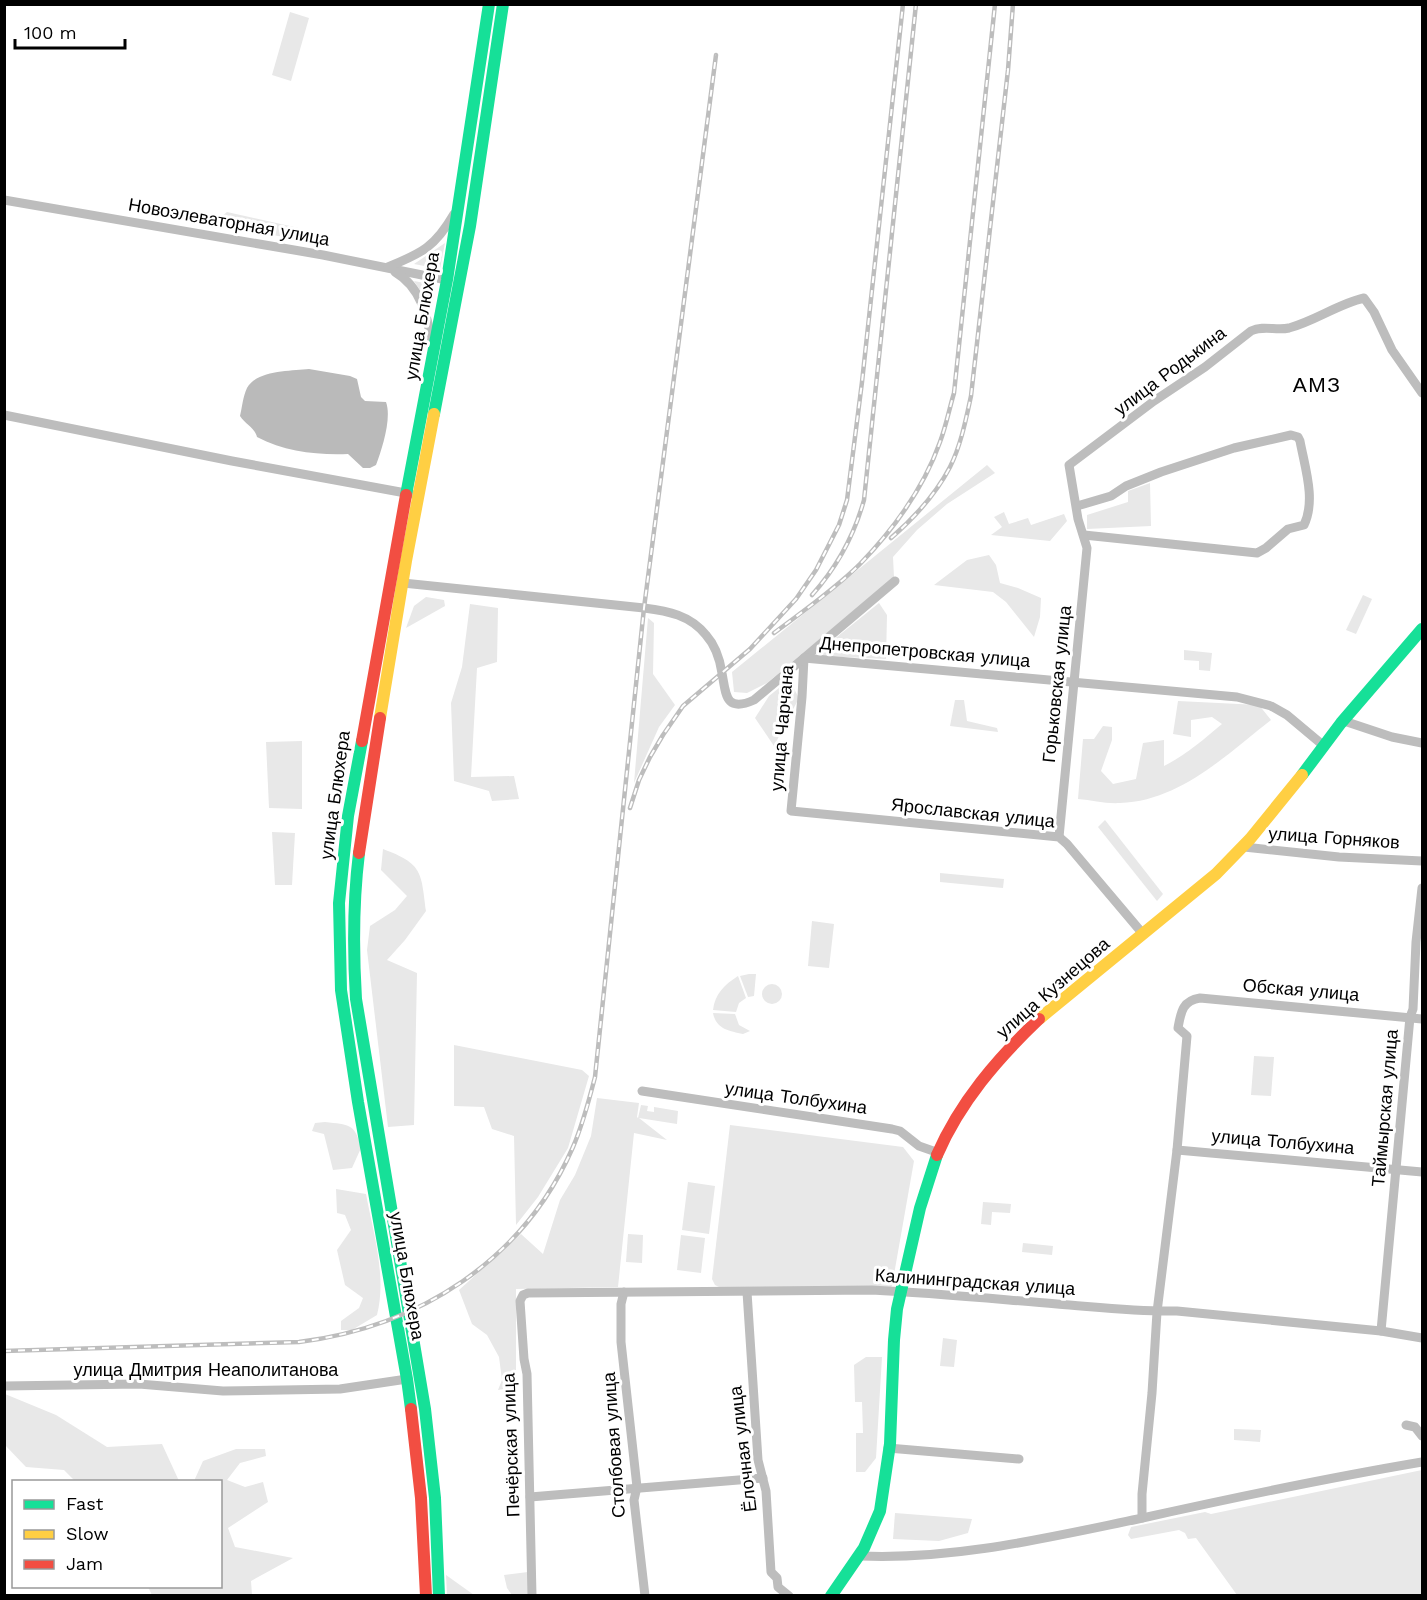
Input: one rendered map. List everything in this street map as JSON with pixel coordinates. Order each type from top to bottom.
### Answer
[{"type":"main road","name":"улица Блюхера","points":[[440,1596],[435,1498],[425,1409],[370,1091],[356,999],[353,945],[355,889],[397,582],[406,493],[460,204],[489,4]]},
{"type":"main road","name":"улица Блюхера","points":[[426,1596],[422,1498],[407,1379],[358,1102],[341,990],[339,903],[348,816],[397,582],[420,495],[470,226],[503,4]]},
{"type":"main road","name":"улица Кузнецова","points":[[831,1596],[860,1556],[874,1529],[878,1514],[888,1448],[893,1353],[901,1291],[924,1194],[939,1153],[958,1117],[1013,1044],[1047,1013],[1214,877],[1244,847],[1344,720],[1422,631]]},
{"type":"street","name":"Новоэлеваторная улица","points":[[4,200],[223,237],[447,280]]},
{"type":"street","points":[[388,267],[411,258],[435,243],[460,204]]},
{"type":"street","points":[[388,267],[403,276],[414,290],[428,317],[433,356]]},
{"type":"street","name":"улица Родькина","points":[[1084,535],[1078,519],[1069,465],[1257,328],[1287,328],[1336,306],[1364,298],[1374,312],[1392,350],[1422,393]]},
{"type":"street","points":[[4,415],[232,461],[420,495]]},
{"type":"street","points":[[1077,506],[1111,496],[1126,486],[1161,472],[1234,448],[1283,436],[1294,435],[1300,441],[1309,496],[1309,514],[1304,525],[1288,529],[1257,553],[1084,535]]},
{"type":"street","name":"Горьковская улица","points":[[1059,837],[1087,548],[1084,535]]},
{"type":"street","name":"улица Чарчана","points":[[791,811],[804,658],[895,581]]},
{"type":"street","name":"Днепропетровская улица","points":[[397,582],[644,608],[679,614],[693,622],[712,642],[722,671],[725,693],[734,704],[744,705],[753,700],[804,658],[1237,697],[1271,706],[1287,715],[1324,746]]},
{"type":"street","points":[[1344,720],[1392,737],[1422,743]]},
{"type":"street","name":"Ярославская улица","points":[[791,811],[1059,837],[1068,844],[1143,934]]},
{"type":"street","name":"улица Горняков","points":[[1244,847],[1422,864]]},
{"type":"street","name":"Таймырская улица","points":[[1381,1331],[1410,1017],[1413,1009],[1416,942],[1422,888]]},
{"type":"street","name":"Обская улица","points":[[1177,1150],[1187,1036],[1178,1028],[1181,1011],[1191,999],[1422,1018]]},
{"type":"street","name":"улица Толбухина","points":[[642,1091],[892,1129],[900,1131],[919,1146],[939,1153]]},
{"type":"street","points":[[1142,1518],[1157,1312],[1177,1150]]},
{"type":"street","name":"улица Толбухина","points":[[1177,1150],[1422,1172]]},
{"type":"street","name":"Калининградская улица","points":[[523,1295],[528,1293],[901,1291],[1157,1312],[1177,1311],[1381,1331],[1422,1338]]},
{"type":"street","name":"Столбовая улица","points":[[624,1292],[621,1304],[621,1342],[637,1487],[634,1500],[645,1596]]},
{"type":"street","name":"Ёлочная улица","points":[[747,1292],[758,1460],[766,1491],[771,1572],[777,1578],[778,1587],[789,1596]]},
{"type":"street","name":"Печёрская улица","points":[[523,1295],[520,1301],[527,1374],[532,1596]]},
{"type":"street","name":"улица Дмитрия Неаполитанова","points":[[4,1386],[139,1384],[223,1390],[329,1389],[407,1379]]},
{"type":"street","points":[[1406,1425],[1415,1427],[1422,1436]]},
{"type":"street","points":[[888,1448],[1019,1459]]},
{"type":"street","points":[[860,1556],[884,1557],[987,1549],[1422,1462]]},
{"type":"street","points":[[530,1497],[763,1478]]},
{"type":"shaded area","points":[[290,12],[309,18],[291,81],[272,75]]},
{"type":"shaded area","points":[[227,212],[303,229],[306,234],[305,241],[220,225],[222,216]]},
{"type":"shaded area","points":[[445,243],[440,269],[414,264]]},
{"type":"shaded area","points":[[414,281],[435,285],[432,308]]},
{"type":"shaded area","points":[[309,369],[357,379],[361,397],[365,401],[386,402],[387,425],[376,465],[363,468],[348,454],[313,453],[279,446],[257,437],[240,416],[247,388],[252,382],[275,372]]},
{"type":"shaded area","points":[[987,465],[995,473],[947,504],[917,530],[893,557],[894,577],[767,683],[747,693],[734,692],[732,672]]},
{"type":"shaded area","points":[[1150,483],[1151,526],[1087,529],[1087,515],[1128,502],[1128,491]]},
{"type":"shaded area","points":[[1004,512],[1009,524],[1028,518],[1031,525],[1064,514],[1067,521],[1050,541],[991,535],[1002,527],[994,517]]},
{"type":"shaded area","points":[[989,555],[996,565],[1000,583],[1041,598],[1040,617],[1034,637],[1006,602],[993,592],[934,585],[967,560]]},
{"type":"shaded area","points":[[1363,595],[1372,599],[1356,634],[1346,630]]},
{"type":"shaded area","points":[[426,597],[444,600],[445,606],[406,628],[414,606]]},
{"type":"shaded area","points":[[879,603],[887,615],[886,659],[822,656],[822,649]]},
{"type":"shaded area","points":[[470,604],[498,608],[497,662],[477,668],[471,777],[514,776],[519,799],[492,801],[489,791],[454,781],[451,703],[462,667]]},
{"type":"shaded area","points":[[648,618],[654,623],[653,674],[675,705],[659,727],[634,783]]},
{"type":"shaded area","points":[[1184,650],[1212,653],[1210,671],[1199,670],[1199,661],[1184,660]]},
{"type":"shaded area","points":[[789,680],[799,698],[774,746],[755,718],[769,696]]},
{"type":"shaded area","points":[[955,700],[964,700],[967,721],[997,728],[998,732],[950,726]]},
{"type":"shaded area","points":[[1178,701],[1259,705],[1271,720],[1201,774],[1163,794],[1120,803],[1078,799],[1083,739],[1094,739],[1103,726],[1112,727],[1112,740],[1101,771],[1113,784],[1136,779],[1143,743],[1164,740],[1164,766],[1187,752],[1222,724],[1212,717],[1191,720],[1191,737],[1173,734]]},
{"type":"shaded area","points":[[302,741],[302,809],[269,808],[266,742]]},
{"type":"shaded area","points":[[1105,820],[1163,894],[1157,901],[1098,827]]},
{"type":"shaded area","points":[[272,832],[295,833],[292,885],[275,885]]},
{"type":"shaded area","points":[[383,849],[406,860],[418,871],[426,911],[387,960],[417,973],[414,1125],[388,1127],[367,950],[370,926],[395,910],[407,896],[381,870]]},
{"type":"shaded area","points":[[940,873],[1004,879],[1003,888],[940,882]]},
{"type":"shaded area","points":[[812,921],[834,924],[829,968],[808,966]]},
{"type":"shaded area","points":[[756,974],[754,996],[748,997],[740,976]]},
{"type":"shaded area","points":[[738,976],[746,998],[739,1003],[736,1012],[713,1010],[721,990]]},
{"type":"shaded area","points":[[768,984],[776,984],[782,990],[782,998],[776,1004],[768,1004],[762,998],[762,990]]},
{"type":"shaded area","points":[[713,1013],[735,1014],[739,1025],[750,1031],[743,1034],[724,1028],[717,1023]]},
{"type":"shaded area","points":[[454,1045],[582,1070],[589,1076],[568,1148],[538,1197],[516,1225],[514,1136],[492,1129],[484,1107],[454,1106]]},
{"type":"shaded area","points":[[1254,1056],[1274,1057],[1271,1096],[1251,1095]]},
{"type":"shaded area","points":[[597,1098],[639,1103],[638,1118],[641,1105],[648,1106],[647,1111],[654,1112],[654,1107],[678,1111],[677,1124],[639,1118],[667,1140],[634,1133],[618,1287],[516,1289],[516,1387],[498,1390],[502,1380],[499,1357],[487,1335],[472,1324],[459,1290],[521,1234],[543,1254],[560,1200],[575,1175],[591,1136]]},
{"type":"shaded area","points":[[315,1123],[345,1125],[356,1134],[361,1148],[352,1168],[333,1170],[324,1134],[312,1131]]},
{"type":"shaded area","points":[[730,1125],[903,1147],[914,1161],[890,1288],[719,1287],[715,1285],[712,1279]]},
{"type":"shaded area","points":[[688,1182],[715,1186],[709,1234],[682,1230]]},
{"type":"shaded area","points":[[336,1189],[366,1194],[380,1270],[380,1300],[377,1315],[352,1330],[341,1330],[341,1321],[359,1308],[363,1298],[345,1285],[337,1250],[351,1230],[345,1215],[337,1213]]},
{"type":"shaded area","points":[[983,1202],[1011,1204],[1010,1213],[992,1212],[991,1225],[981,1224]]},
{"type":"shaded area","points":[[628,1234],[643,1235],[642,1263],[626,1262]]},
{"type":"shaded area","points":[[681,1235],[705,1238],[701,1273],[677,1270]]},
{"type":"shaded area","points":[[1023,1243],[1053,1246],[1052,1255],[1022,1252]]},
{"type":"shaded area","points":[[943,1338],[957,1340],[954,1367],[940,1366]]},
{"type":"shaded area","points":[[866,1357],[882,1357],[876,1458],[865,1472],[856,1472],[856,1433],[863,1433],[862,1402],[855,1402],[854,1365]]},
{"type":"shaded area","points":[[5,1394],[56,1415],[107,1447],[162,1444],[179,1480],[74,1480],[64,1470],[26,1467],[5,1445]]},
{"type":"shaded area","points":[[1234,1429],[1261,1430],[1260,1442],[1234,1440]]},
{"type":"shaded area","points":[[236,1449],[265,1449],[266,1456],[240,1463],[227,1480],[245,1487],[263,1482],[268,1502],[228,1528],[235,1547],[293,1558],[251,1581],[252,1595],[152,1595],[148,1588],[222,1588],[222,1480],[194,1480],[203,1461]]},
{"type":"shaded area","points":[[1422,1470],[1422,1595],[1237,1595],[1196,1538],[1188,1539],[1185,1533],[1179,1530],[1131,1539],[1128,1535],[1131,1527],[1205,1512],[1211,1514]]},
{"type":"shaded area","points":[[895,1513],[972,1519],[968,1533],[939,1541],[893,1539]]},
{"type":"shaded area","points":[[528,1572],[529,1595],[512,1595],[507,1588],[504,1575]]},
{"type":"shaded area","points":[[446,1575],[474,1595],[447,1595]]},
{"type":"railway","points":[[630,808],[639,780],[650,757],[683,706],[750,649],[796,599],[816,570],[839,525],[847,500],[862,382],[903,4]]},
{"type":"railway","points":[[812,595],[844,551],[864,500],[916,4]]},
{"type":"railway","points":[[774,633],[840,582],[884,537],[916,491],[942,436],[954,393],[995,4]]},
{"type":"railway","points":[[891,538],[924,505],[938,487],[950,467],[963,432],[971,396],[1008,70],[1013,4]]},
{"type":"railway","points":[[4,1351],[299,1342],[343,1334],[386,1321],[426,1304],[463,1281],[496,1254],[526,1223],[552,1187],[577,1138],[595,1077],[644,608],[716,55]]},
{"type":"traffic: fast","points":[[406,495],[447,280],[489,4]]},
{"type":"traffic: fast","points":[[434,414],[470,226],[503,4]]},
{"type":"traffic: fast","points":[[1302,775],[1341,723],[1422,629]]},
{"type":"traffic: fast","points":[[362,741],[348,816],[339,903],[341,990],[411,1409]]},
{"type":"traffic: fast","points":[[359,853],[354,926],[356,999],[425,1409],[435,1498],[439,1596]]},
{"type":"traffic: fast","points":[[831,1596],[864,1548],[880,1511],[890,1444],[897,1309],[920,1208],[937,1155]]},
{"type":"traffic: slow","points":[[380,718],[406,561],[434,414]]},
{"type":"traffic: slow","points":[[1039,1019],[1216,874],[1250,839],[1302,775]]},
{"type":"traffic: jam","points":[[362,741],[406,495]]},
{"type":"traffic: jam","points":[[359,853],[380,718]]},
{"type":"traffic: jam","points":[[937,1155],[968,1099],[994,1066],[1039,1019]]},
{"type":"traffic: jam","points":[[411,1409],[421,1498],[426,1596]]},
{"type":"district","name":"АМЗ","points":[[1317,385]]}]
